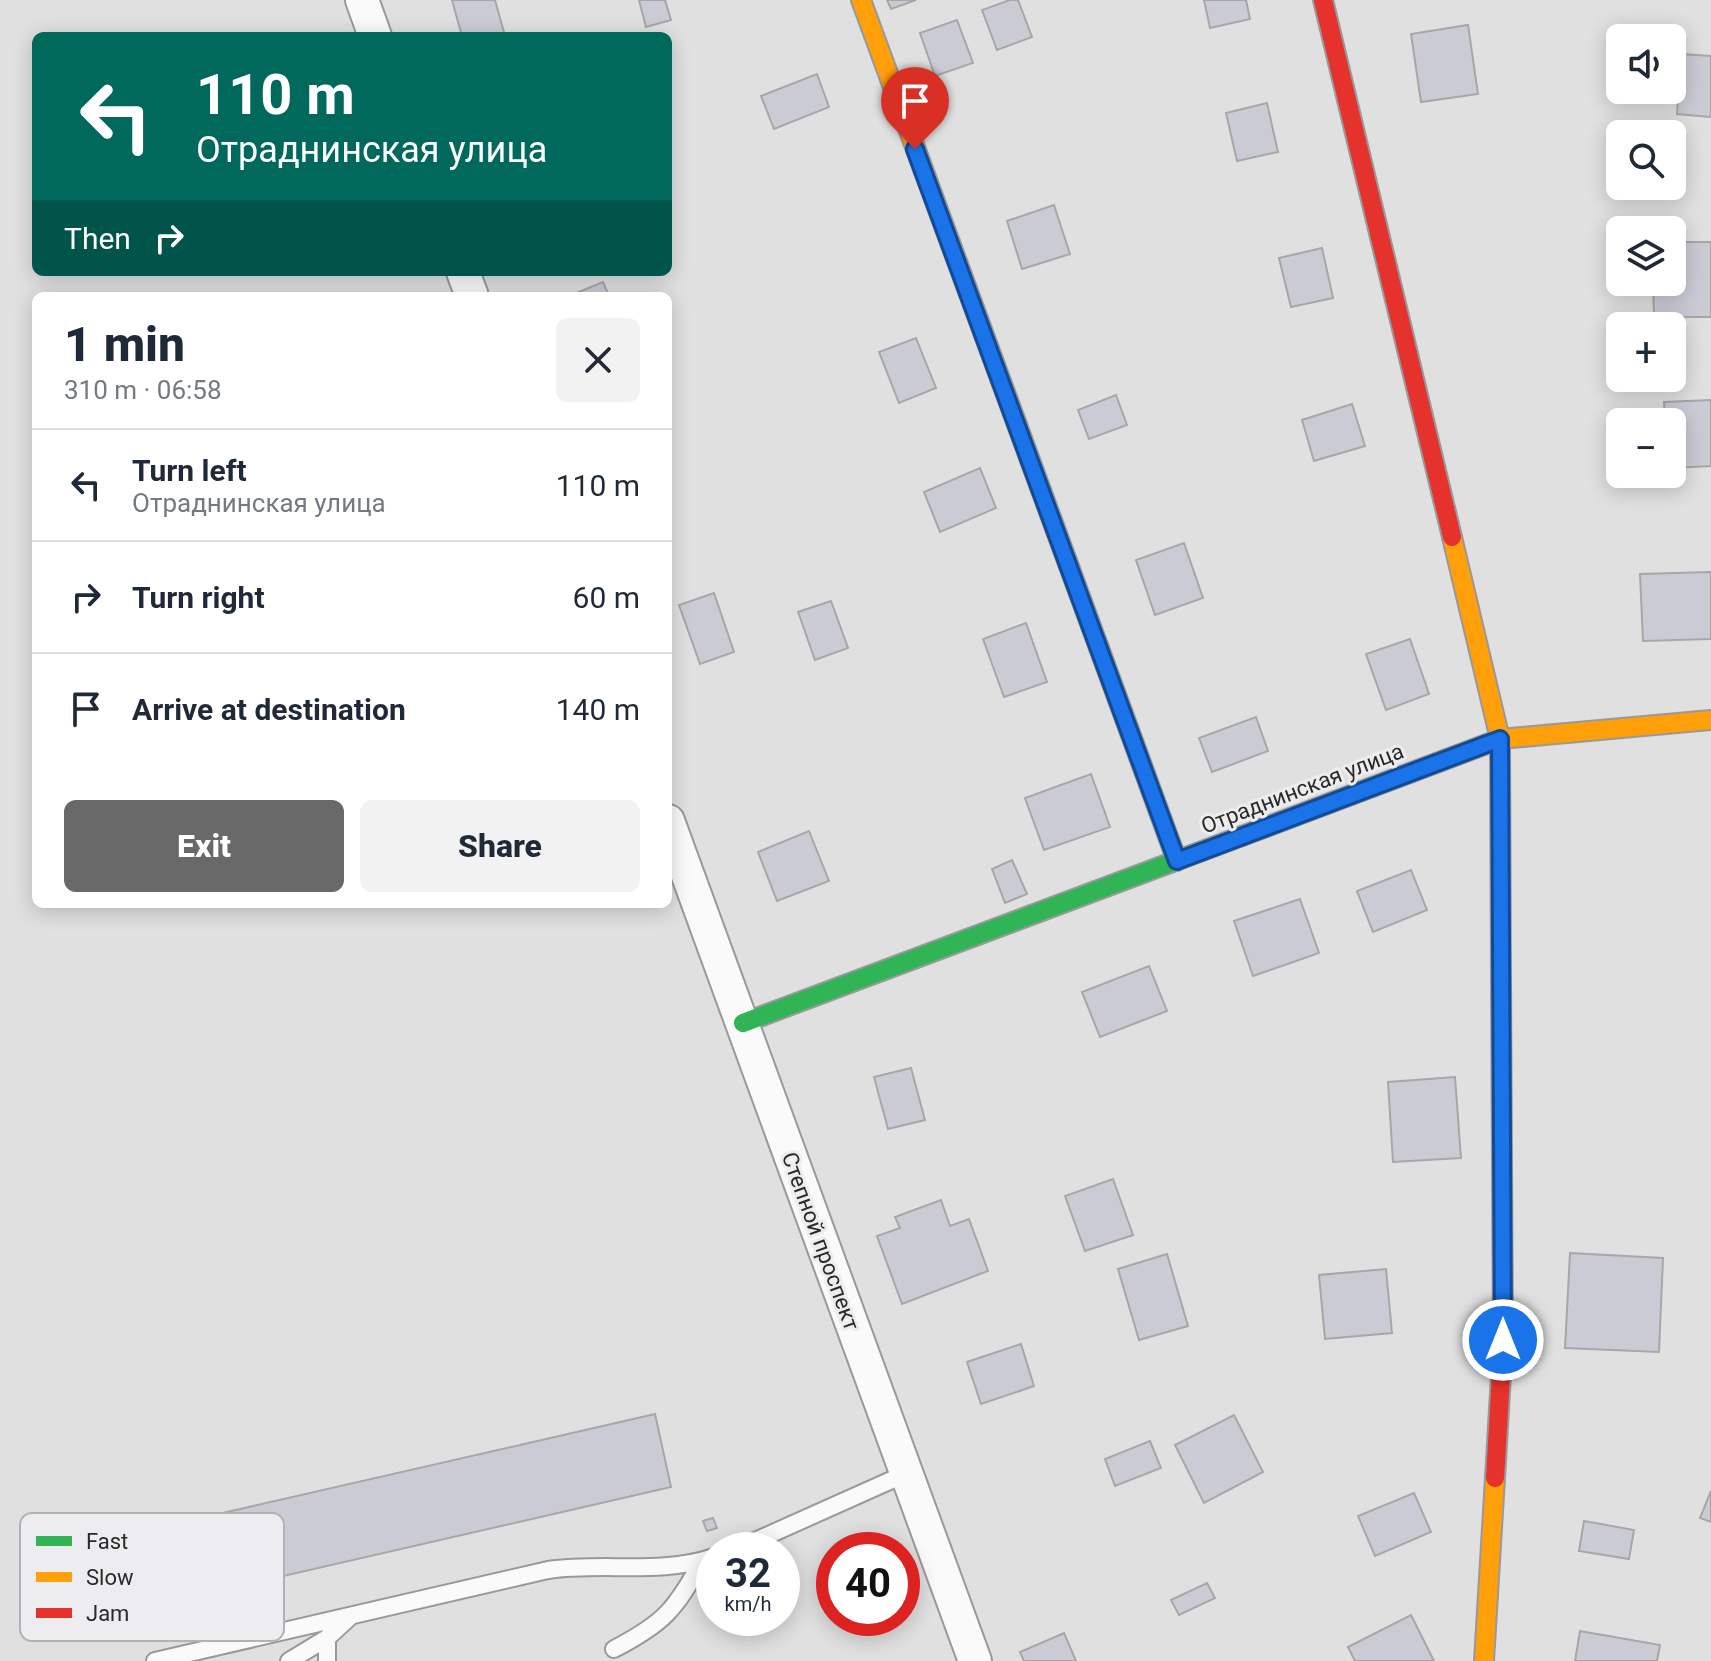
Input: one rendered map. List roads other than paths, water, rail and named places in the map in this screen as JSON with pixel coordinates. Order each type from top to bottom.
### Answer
[{"type":"street","points":[[362,0],[374,32]]},
{"type":"street","points":[[861,0],[1177,861]]},
{"type":"street","points":[[1323,0],[1500,739],[1503,1340],[1484,1661]]},
{"type":"street","name":"Отраднинская улица","points":[[743,1023],[1500,739],[1711,720]]},
{"type":"street","name":"Степной проспект","points":[[672,832],[975,1661]]},
{"type":"lane","points":[[775,1532],[905,1474]]},
{"type":"lane","points":[[284,1631],[548,1570],[589,1564],[664,1569],[696,1562]]},
{"type":"lane","points":[[614,1649],[653,1629],[679,1602],[696,1577]]},
{"type":"lane","points":[[289,1661],[327,1638],[352,1615]]},
{"type":"lane","points":[[327,1638],[327,1661]]},
{"type":"lane","points":[[155,1661],[241,1641]]}]
